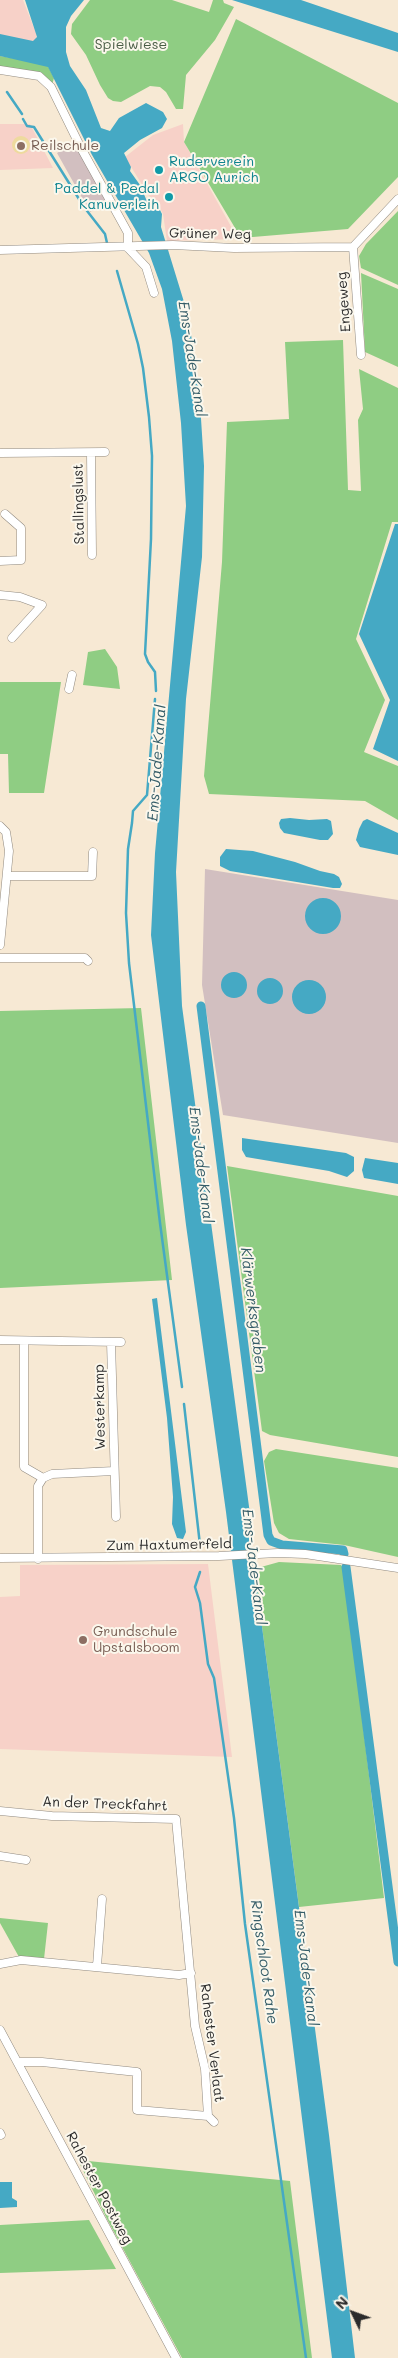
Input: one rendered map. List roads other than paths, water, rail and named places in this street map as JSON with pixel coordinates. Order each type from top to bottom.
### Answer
[{"type":"street","points":[[0,70],[39,76],[51,87],[81,148],[128,233],[128,248],[146,267],[154,293]]},
{"type":"street","points":[[353,248],[398,199]]},
{"type":"street","name":"Grüner Weg","points":[[0,250],[128,248],[173,245],[234,248],[353,248]]},
{"type":"street","name":"Engeweg","points":[[353,248],[361,355]]},
{"type":"street","name":"Stallingslust","points":[[0,453],[104,452]]},
{"type":"street","name":"Stallingslust","points":[[91,453],[92,556]]},
{"type":"street","points":[[0,561],[21,560],[21,528],[5,514]]},
{"type":"street","points":[[0,595],[20,597],[42,606],[12,638]]},
{"type":"street","points":[[69,689],[72,674]]},
{"type":"street","points":[[0,826],[6,832],[9,851],[0,945]]},
{"type":"street","points":[[8,876],[92,876],[93,852]]},
{"type":"street","points":[[0,958],[85,958],[88,961]]},
{"type":"street","points":[[0,1340],[121,1342]]},
{"type":"street","points":[[24,1341],[24,1467],[43,1478]]},
{"type":"street","name":"Westerkamp","points":[[112,1342],[116,1517]]},
{"type":"street","points":[[38,1559],[38,1486],[43,1478],[52,1474],[114,1471]]},
{"type":"street","name":"Zum Haxtumerfeld","points":[[0,1558],[219,1556],[278,1553],[305,1554],[398,1568]]},
{"type":"street","name":"An der Treckfahrt","points":[[0,1811],[52,1816],[176,1819],[191,1973]]},
{"type":"street","points":[[0,1856],[26,1860]]},
{"type":"street","points":[[97,1966],[102,1899]]},
{"type":"street","points":[[0,1964],[21,1960],[178,1975],[191,1973]]},
{"type":"street","name":"Rahester Verlaat","points":[[18,2062],[42,2062],[137,2072],[137,2110],[211,2119],[205,2069],[195,2026],[191,1973]]},
{"type":"street","name":"Rahester Postweg","points":[[0,2030],[176,2358]]},
{"type":"water","name":"Ems-Jade-Kanal","points":[[25,0],[84,0],[71,16],[66,27],[66,52],[70,66],[86,90],[101,128],[110,131],[119,118],[146,103],[163,112],[167,119],[162,128],[140,140],[124,153],[131,167],[130,171],[140,185],[146,199],[157,204],[162,214],[161,227],[188,315],[199,387],[204,466],[202,557],[186,699],[176,872],[182,1006],[252,1529],[248,1545],[256,1581],[329,2135],[355,2358],[332,2358],[226,1512],[186,1225],[151,935],[155,853],[186,506],[181,423],[172,341],[162,289],[149,253],[92,155],[48,67],[0,56],[0,34],[33,41],[37,37]]},
{"type":"water","points":[[232,0],[301,0],[398,33],[398,52]]},
{"type":"water","points":[[395,524],[398,524],[398,761],[373,749],[390,700],[359,634]]},
{"type":"water","points":[[281,819],[327,819],[331,821],[333,834],[328,840],[320,840],[284,833],[279,823]]},
{"type":"water","points":[[367,819],[398,833],[398,855],[360,847],[356,840],[363,821]]},
{"type":"water","points":[[226,849],[253,851],[295,862],[334,874],[339,877],[342,884],[340,888],[333,888],[230,871],[220,866],[220,857]]},
{"type":"water","points":[[323,898],[336,903],[341,916],[336,929],[323,934],[310,929],[305,916],[310,903]]},
{"type":"water","points":[[234,972],[243,976],[247,985],[243,994],[234,998],[225,994],[221,985],[225,976]]},
{"type":"water","points":[[270,978],[279,982],[283,991],[279,1000],[270,1004],[261,1000],[257,991],[261,982]]},
{"type":"water","points":[[309,980],[316,981],[321,985],[325,990],[325,1004],[321,1009],[316,1013],[309,1014],[302,1013],[297,1009],[293,1004],[292,997],[293,990],[297,985],[302,981]]},
{"type":"water","points":[[242,1138],[346,1153],[354,1157],[354,1171],[347,1177],[329,1171],[246,1157],[242,1150]]},
{"type":"water","points":[[365,1158],[398,1163],[398,1184],[364,1178],[362,1170]]},
{"type":"water","points":[[157,1298],[186,1532],[183,1539],[177,1538],[172,1524],[173,1497],[167,1418],[152,1299]]},
{"type":"water","points":[[0,2182],[12,2182],[12,2198],[17,2201],[17,2207],[0,2208]]},
{"type":"waterway","points":[[7,92],[22,114]]},
{"type":"waterway","points":[[23,119],[27,126],[34,127],[84,207],[105,234],[107,243]]},
{"type":"waterway","points":[[117,271],[138,344],[149,417],[152,456],[151,539],[145,654],[155,672],[156,691]]},
{"type":"waterway","name":"Ems-Jade-Kanal","points":[[155,699],[147,795],[133,811],[128,849],[126,913],[129,963],[182,1387]]},
{"type":"waterway","name":"Klärwerksgraben","points":[[201,1006],[268,1535],[271,1541],[282,1545],[343,1550],[344,1554]]},
{"type":"waterway","points":[[184,1404],[200,1545]]},
{"type":"waterway","name":"Klärwerksgraben","points":[[346,1567],[398,1962]]},
{"type":"waterway","name":"Ringschloot Rahe","points":[[200,1572],[195,1587],[200,1603],[208,1664],[214,1678],[234,1818],[245,1924],[306,2358]]},
{"type":"place","name":"Reilschule","points":[[21,146]]},
{"type":"place","name":"Ruderverein ARGO Aurich","points":[[159,170]]},
{"type":"place","name":"Paddel & Pedal Kanuverleih","points":[[169,197]]},
{"type":"place","name":"Grundschule Upstalsboom","points":[[83,1640]]},
{"type":"park label","name":"Spielwiese","points":[[131,45]]}]
